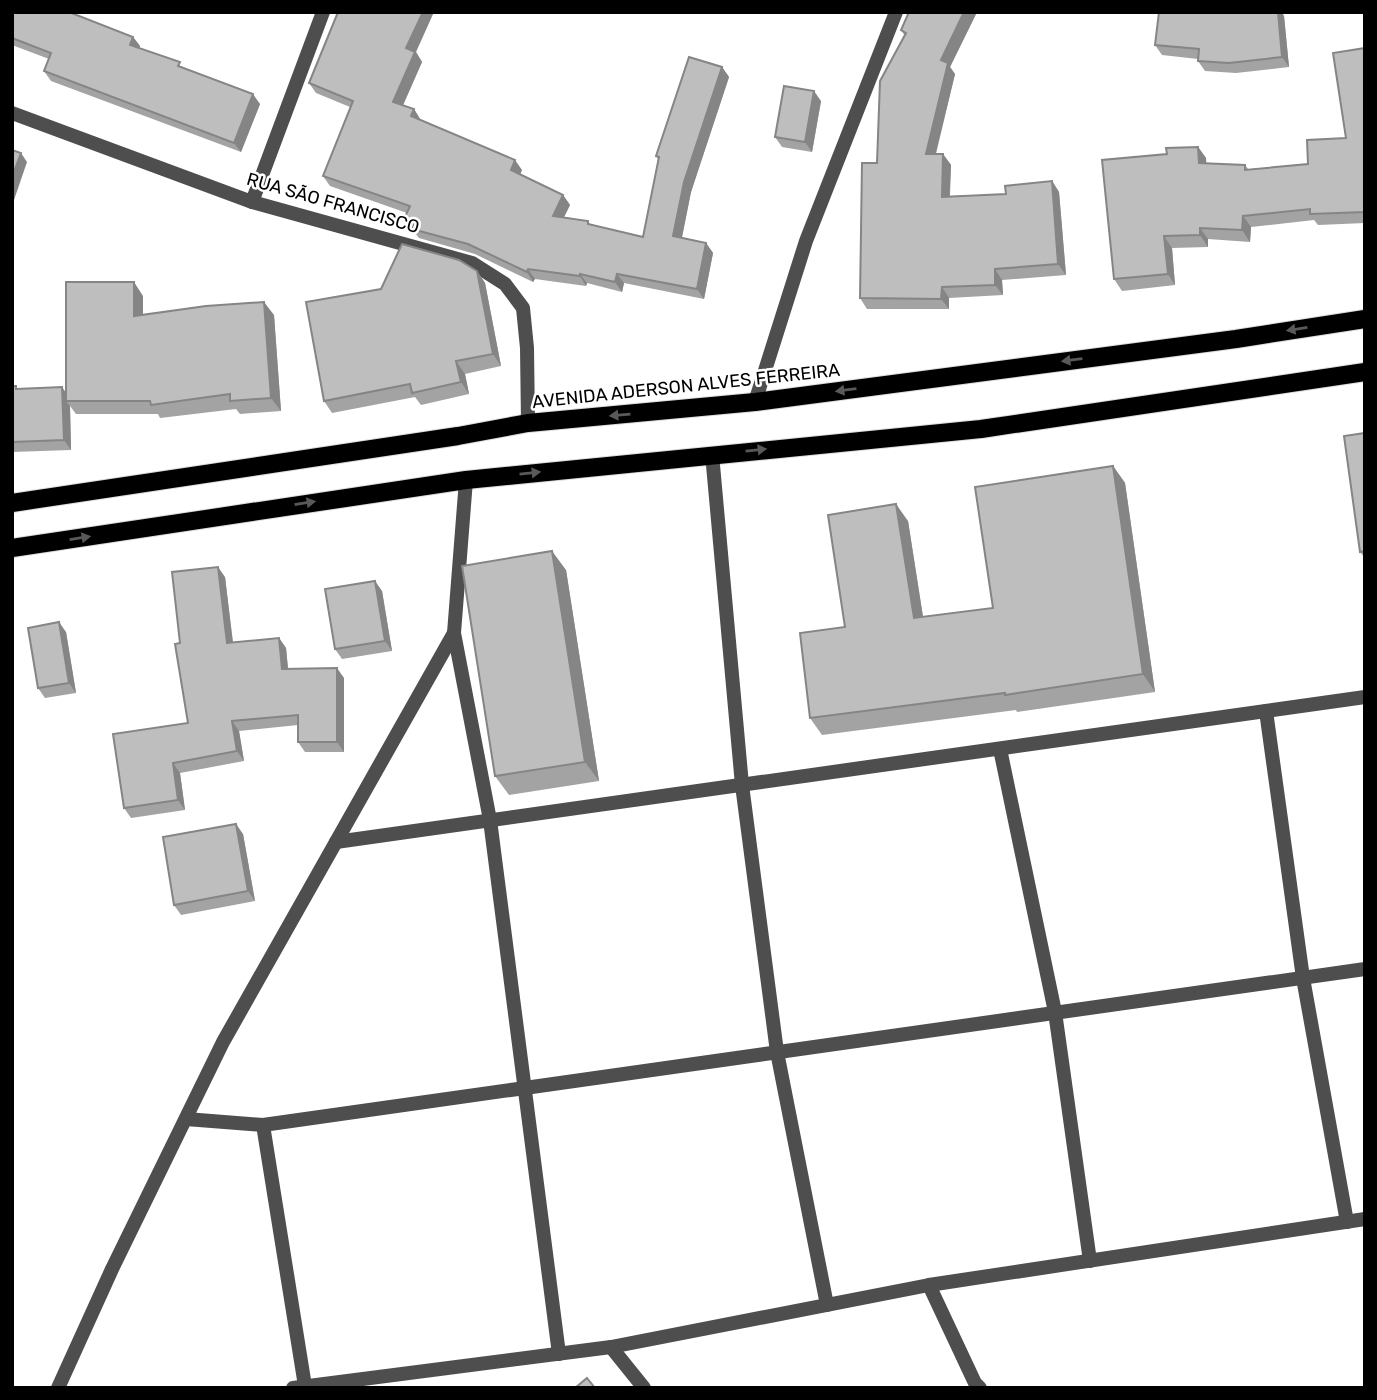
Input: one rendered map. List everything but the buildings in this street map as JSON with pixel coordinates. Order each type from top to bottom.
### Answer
[{"type":"main road","name":"AVENIDA ADERSON ALVES FERREIRA","points":[[12,503],[528,424],[755,402],[1236,339],[1365,319]]},
{"type":"main road","points":[[12,548],[466,480],[981,429],[1365,372]]},
{"type":"street","points":[[252,202],[323,12]]},
{"type":"street","points":[[755,402],[806,241],[896,12]]},
{"type":"street","name":"RUA SÃO FRANCISCO","points":[[12,113],[252,202],[472,263],[505,284],[523,308],[527,348],[528,424]]},
{"type":"street","points":[[712,454],[742,785],[777,1052],[827,1305]]},
{"type":"street","points":[[466,480],[454,633],[490,820],[559,1354]]},
{"type":"street","points":[[58,1388],[112,1269],[223,1042],[454,633]]},
{"type":"street","points":[[336,842],[1365,697]]},
{"type":"street","points":[[1266,711],[1303,978],[1348,1222]]},
{"type":"street","points":[[1000,749],[1055,1012],[1090,1261]]},
{"type":"street","points":[[186,1119],[262,1125],[1365,969]]},
{"type":"street","points":[[262,1125],[299,1387],[611,1347],[929,1285],[1365,1219]]},
{"type":"street","points":[[929,1285],[975,1386]]},
{"type":"street","points":[[611,1347],[644,1388]]}]
